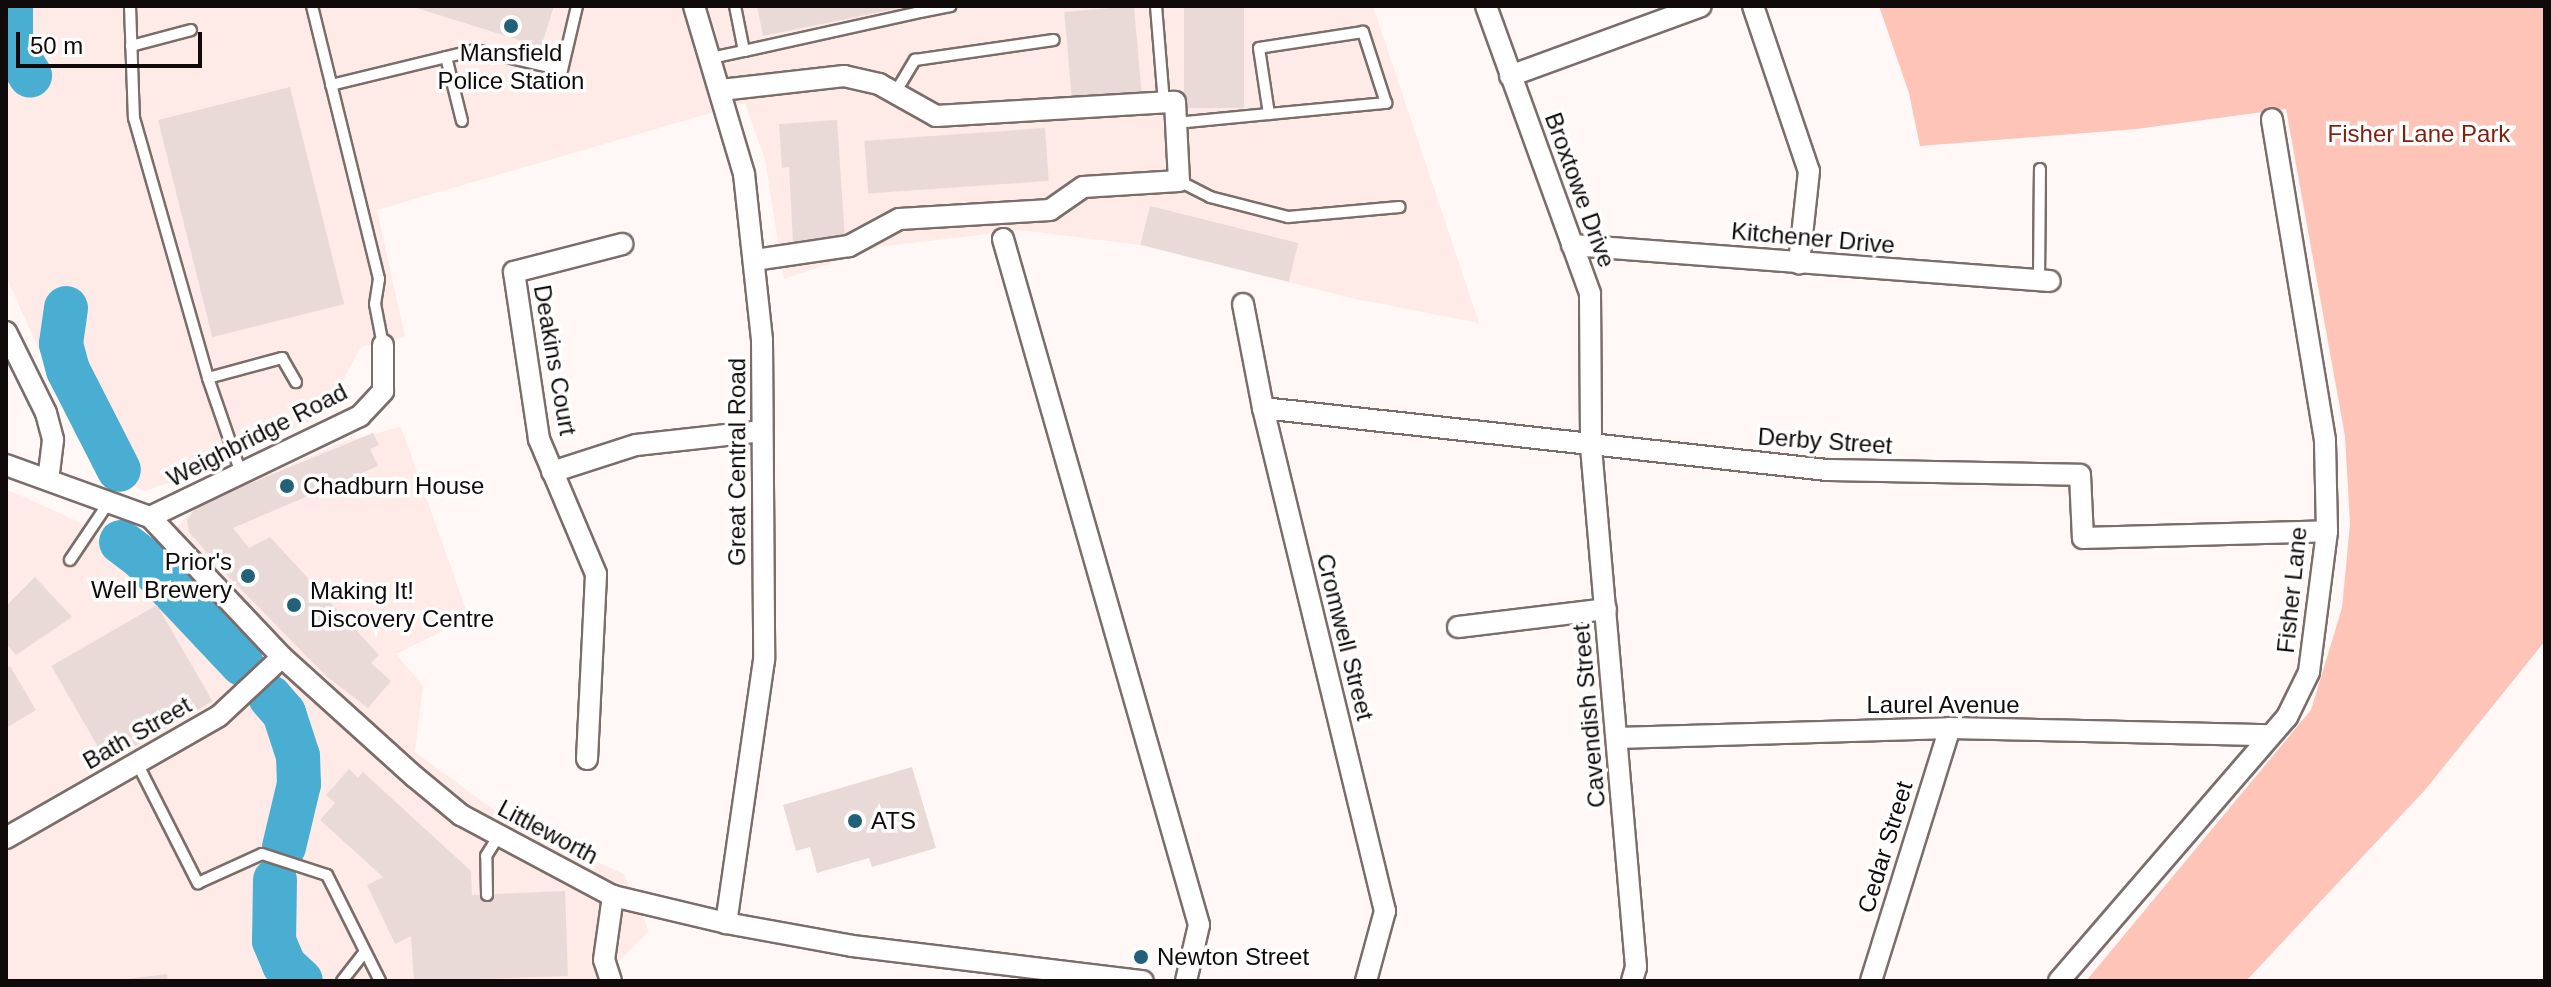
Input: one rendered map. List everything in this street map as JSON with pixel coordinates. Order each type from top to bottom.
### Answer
[{"type":"street","name":"Great Central Road","points":[[694,6],[744,174],[754,260],[762,431],[764,660],[726,923]]},
{"type":"street","name":"Broxtowe Drive","points":[[1486,6],[1590,293],[1591,447]]},
{"type":"street","points":[[1510,76],[1701,6]]},
{"type":"street","points":[[1753,6],[1809,171],[1799,263]]},
{"type":"street","points":[[721,90],[844,76],[895,93],[936,116],[1175,102],[1179,181],[1083,187],[1050,210],[899,219],[849,246],[754,260]]},
{"type":"street","name":"Fisher Lane","points":[[2059,981],[2287,717],[2309,672],[2327,531],[2325,440],[2272,119]]},
{"type":"street","points":[[1003,239],[1199,925],[1186,981]]},
{"type":"street","name":"Deakins Court","points":[[587,759],[596,574],[552,472],[528,383],[514,272],[622,244]]},
{"type":"street","name":"Kitchener Drive","points":[[1572,245],[2044,281]]},
{"type":"street","name":"Cromwell Street","points":[[1243,304],[1263,408],[1385,911],[1366,981]]},
{"type":"street","points":[[6,332],[46,413],[53,440],[48,478]]},
{"type":"street","name":"Weighbridge Road","points":[[150,517],[243,476],[360,416],[383,391],[383,345]]},
{"type":"street","name":"Derby Street","points":[[1263,408],[1591,447],[1827,470],[2080,475],[2083,538],[2327,531]]},
{"type":"street","name":"Deakins Court","points":[[552,472],[636,445],[762,431]]},
{"type":"street","name":"Cavendish Street","points":[[1591,447],[1636,967],[1632,981]]},
{"type":"street","name":"Littleworth","points":[[6,465],[150,517],[282,657],[461,815],[613,896],[726,923],[852,946],[1143,981]]},
{"type":"street","points":[[1458,627],[1606,609]]},
{"type":"street","name":"Bath Street","points":[[6,838],[219,716],[282,657]]},
{"type":"street","name":"Laurel Avenue","points":[[1617,738],[1950,728],[2270,735]]},
{"type":"street","name":"Cedar Street","points":[[1871,981],[1950,728]]},
{"type":"street","points":[[611,981],[604,960],[613,896]]},
{"type":"lane","points":[[130,6],[134,118],[208,378],[243,476]]},
{"type":"lane","points":[[312,6],[379,279],[375,304],[383,345]]},
{"type":"lane","points":[[331,85],[476,50],[562,70],[577,6]]},
{"type":"lane","points":[[735,6],[744,51]]},
{"type":"lane","points":[[711,58],[919,9],[950,6]]},
{"type":"lane","points":[[1156,6],[1164,103]]},
{"type":"lane","points":[[131,46],[191,30]]},
{"type":"lane","points":[[1176,123],[1386,103],[1363,32],[1259,48],[1269,114]]},
{"type":"lane","points":[[895,93],[915,60],[1054,40]]},
{"type":"lane","points":[[446,57],[462,121]]},
{"type":"lane","points":[[2040,169],[2044,281]]},
{"type":"lane","points":[[1179,181],[1210,197],[1288,217],[1400,207]]},
{"type":"lane","points":[[208,378],[282,358],[296,382]]},
{"type":"lane","points":[[70,560],[109,502]]},
{"type":"lane","points":[[137,763],[198,883],[262,854],[327,875],[380,981]]},
{"type":"lane","points":[[487,895],[486,856],[499,835]]},
{"type":"lane","points":[[342,981],[365,952]]},
{"type":"shaded area","points":[[22,6],[1373,6],[1479,323],[1356,299],[1140,245],[1020,230],[880,247],[784,279],[765,160],[745,103],[377,210],[405,337],[361,347],[325,414],[219,465],[145,491],[112,477],[80,442],[6,276],[6,84],[41,71],[22,29]]},
{"type":"shaded area","points":[[401,427],[469,618],[396,654],[423,686],[415,752],[512,823],[624,874],[649,931],[599,981],[6,981],[6,489],[79,522],[134,573],[197,505],[345,441]]},
{"type":"green space","name":"Fisher Lane Park","points":[[1879,6],[2545,6],[2545,641],[2425,790],[2246,981],[2086,981],[2311,710],[2342,608],[2350,524],[2345,436],[2286,109],[2136,129],[1920,146],[1909,93]]},
{"type":"building","name":"Mansfield Police Station","points":[[410,6],[554,6],[541,47]]},
{"type":"building","points":[[757,6],[905,6],[905,7],[763,36]]},
{"type":"building","points":[[1134,6],[1141,92],[1072,98],[1064,12]]},
{"type":"building","points":[[1184,6],[1244,6],[1244,108],[1184,108]]},
{"type":"building","points":[[290,87],[344,304],[212,337],[158,120]]},
{"type":"building","points":[[837,120],[845,239],[793,242],[789,167],[782,168],[779,124]]},
{"type":"building","points":[[1045,128],[1049,181],[868,193],[864,141]]},
{"type":"building","points":[[1150,206],[1298,243],[1289,282],[1140,245]]},
{"type":"building","points":[[373,433],[379,445],[370,449],[378,466],[233,528],[249,548],[270,537],[379,655],[371,663],[391,681],[368,708],[326,676],[222,570],[189,532],[187,521],[197,505]]},
{"type":"building","points":[[35,577],[72,617],[16,655],[6,644],[6,606]]},
{"type":"building","points":[[157,605],[212,701],[107,762],[51,666]]},
{"type":"building","points":[[10,666],[36,710],[6,728],[6,668]]},
{"type":"building","points":[[912,767],[936,848],[872,867],[869,858],[817,873],[810,847],[796,851],[783,805]]},
{"type":"building","points":[[349,769],[358,778],[363,772],[471,871],[472,895],[565,891],[568,976],[414,981],[411,936],[395,944],[367,885],[383,877],[320,820],[335,803],[326,795]]},
{"type":"building","points":[[167,974],[168,981],[127,981],[127,979]]},
{"type":"waterway","points":[[11,6],[11,45],[30,76]]},
{"type":"waterway","points":[[66,308],[61,344],[68,370],[119,470]]},
{"type":"waterway","points":[[121,542],[142,558],[242,664]]},
{"type":"waterway","points":[[270,697],[284,713],[298,756],[299,784],[284,847]]},
{"type":"waterway","points":[[275,880],[274,941],[284,965],[301,981]]},
{"type":"place","name":"Mansfield Police Station","points":[[511,26]]},
{"type":"place","name":"Chadburn House","points":[[287,486]]},
{"type":"place","name":"Prior's Well Brewery","points":[[248,576]]},
{"type":"place","name":"Making It! Discovery Centre","points":[[294,605]]},
{"type":"place","name":"ATS","points":[[855,821]]},
{"type":"place","name":"Newton Street","points":[[1141,957]]}]
